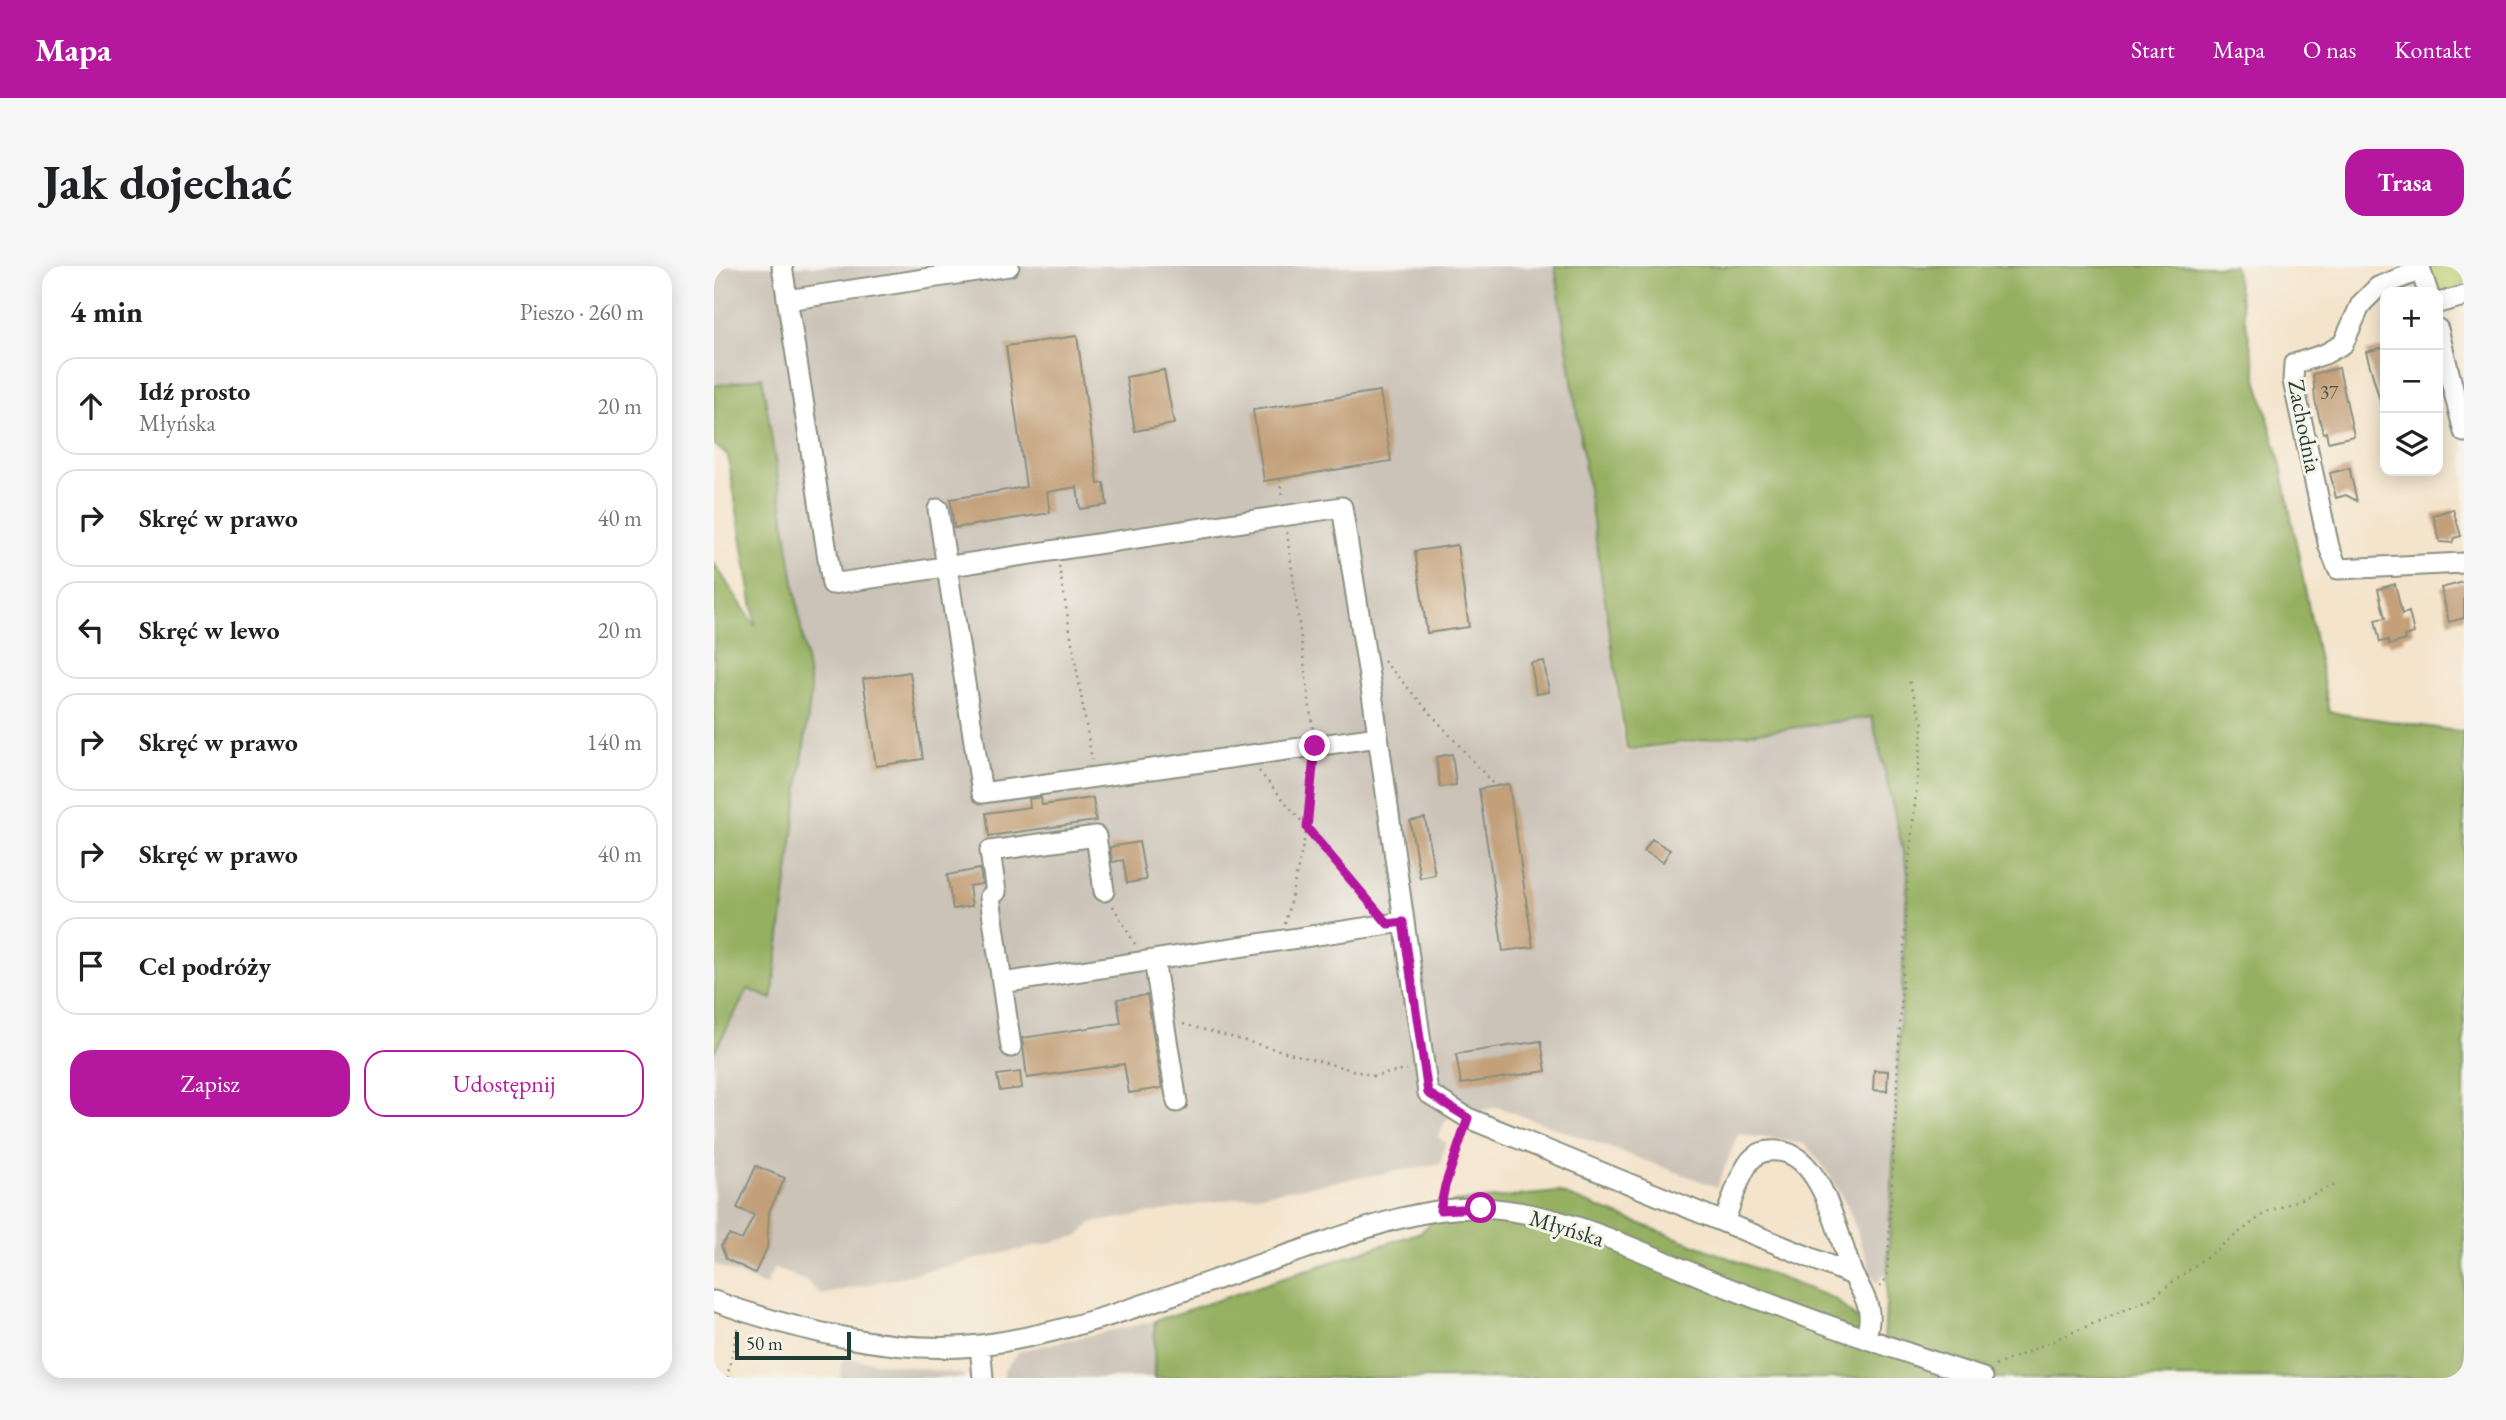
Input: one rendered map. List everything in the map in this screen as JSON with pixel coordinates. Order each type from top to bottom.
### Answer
[{"type":"street","points":[[782,266],[832,584],[1342,507],[1378,737],[1396,923],[1428,1093],[1468,1118],[1853,1275]]},
{"type":"street","points":[[788,300],[1009,266]]},
{"type":"street","name":"Zachodnia","points":[[2426,287],[2420,268],[2378,286],[2361,304],[2343,344],[2325,354],[2294,364],[2293,381],[2329,547],[2338,569],[2464,563]]},
{"type":"street","points":[[2443,302],[2464,296]]},
{"type":"street","points":[[2443,349],[2464,432]]},
{"type":"street","points":[[938,509],[982,793],[1378,737]]},
{"type":"street","points":[[1011,1047],[990,897],[996,892],[990,851],[1096,836],[1104,891]]},
{"type":"street","points":[[1002,983],[1396,923]]},
{"type":"street","points":[[1150,960],[1177,1102]]},
{"type":"street","points":[[1724,1222],[1751,1158],[1766,1150],[1789,1152],[1804,1164],[1824,1192],[1853,1275],[1865,1297],[1872,1321],[1865,1338]]},
{"type":"street","name":"Młyńska","points":[[714,1301],[741,1311],[857,1339],[913,1346],[979,1345],[1076,1325],[1361,1231],[1440,1210],[1481,1208],[1518,1214],[1590,1233],[1865,1338],[1982,1378]]},
{"type":"street","points":[[979,1345],[983,1378]]},
{"type":"path","points":[[1280,478],[1315,746],[1307,828],[1281,940]]},
{"type":"path","points":[[1056,549],[1095,777]]},
{"type":"path","points":[[1363,638],[1495,786]]},
{"type":"path","points":[[1887,1277],[1908,872],[1923,724],[1909,681]]},
{"type":"path","points":[[1246,755],[1307,828],[1396,923]]},
{"type":"path","points":[[1104,891],[1150,960]]},
{"type":"path","points":[[1163,1019],[1374,1076],[1422,1068]]},
{"type":"path","points":[[1440,1210],[1445,1186],[1468,1118]]},
{"type":"path","points":[[1982,1378],[2000,1361],[2073,1334],[2150,1299],[2264,1214],[2335,1185]]},
{"type":"path","points":[[727,1378],[741,1311]]},
{"type":"shaded area","points":[[714,266],[1555,266],[1625,753],[1872,717],[1908,872],[1888,1269],[1876,1284],[1847,1205],[1824,1167],[1805,1144],[1738,1134],[1717,1187],[1498,1107],[1446,1119],[1438,1138],[1446,1142],[1440,1164],[1091,1223],[1079,1236],[821,1295],[806,1281],[774,1268],[765,1286],[714,1264],[714,1052],[748,989],[772,999],[811,692],[762,377],[714,386]]},
{"type":"shaded area","points":[[1155,1321],[1154,1378],[1004,1378],[1004,1370],[1019,1351]]},
{"type":"shaded area","points":[[843,1358],[961,1374],[965,1378],[840,1378]]},
{"type":"green space","points":[[1555,266],[2234,266],[2258,382],[2281,465],[2329,712],[2464,732],[2464,1378],[1154,1378],[1155,1321],[1421,1232],[1454,1202],[1558,1192],[1835,1299],[1884,1343],[1908,872],[1872,717],[1627,750]]},
{"type":"green space","points":[[2428,266],[2464,266],[2464,300],[2443,303],[2443,287],[2434,287]]},
{"type":"green space","points":[[762,377],[811,692],[772,999],[748,989],[714,1052],[714,563],[756,627],[728,456],[714,444],[714,386]]},
{"type":"building","points":[[1077,336],[1098,484],[1104,483],[1107,505],[1080,509],[1077,487],[1047,492],[1050,513],[954,528],[950,499],[1026,487],[1006,346]]},
{"type":"building","points":[[2380,348],[2380,401],[2366,352]]},
{"type":"building","points":[[2339,368],[2354,436],[2328,442],[2326,432],[2323,433],[2315,400],[2313,374]]},
{"type":"building","points":[[1164,370],[1174,424],[1135,431],[1126,377]]},
{"type":"building","points":[[1380,391],[1391,461],[1264,481],[1253,410]]},
{"type":"building","points":[[2350,468],[2357,501],[2346,495],[2336,498],[2330,473]]},
{"type":"building","points":[[2453,509],[2461,536],[2454,538],[2452,543],[2440,542],[2433,515]]},
{"type":"building","points":[[1457,545],[1469,627],[1427,633],[1415,551]]},
{"type":"building","points":[[2464,582],[2464,618],[2449,622],[2441,588]]},
{"type":"building","points":[[2395,584],[2402,614],[2409,612],[2414,633],[2404,636],[2405,640],[2389,645],[2388,640],[2380,642],[2375,620],[2385,618],[2378,589]]},
{"type":"building","points":[[1544,661],[1549,692],[1536,694],[1531,663]]},
{"type":"building","points":[[910,672],[923,759],[876,766],[863,679]]},
{"type":"building","points":[[1452,754],[1456,785],[1440,787],[1436,757]]},
{"type":"building","points":[[1509,784],[1533,947],[1503,951],[1479,789]]},
{"type":"building","points":[[1041,797],[1042,805],[1093,798],[1096,821],[989,836],[986,813],[1030,807],[1029,799]]},
{"type":"building","points":[[1425,818],[1435,875],[1420,878],[1410,821]]},
{"type":"building","points":[[1652,839],[1670,850],[1663,862],[1644,851]]},
{"type":"building","points":[[1139,842],[1146,880],[1127,883],[1123,860],[1112,862],[1110,847]]},
{"type":"building","points":[[980,869],[982,884],[969,886],[972,906],[953,909],[947,875]]},
{"type":"building","points":[[1147,995],[1162,1088],[1129,1093],[1124,1064],[1027,1078],[1022,1038],[1121,1023],[1117,999]]},
{"type":"building","points":[[1541,1041],[1546,1071],[1461,1084],[1456,1054]]},
{"type":"building","points":[[1874,1070],[1888,1071],[1887,1091],[1873,1090]]},
{"type":"building","points":[[1020,1072],[1022,1088],[1000,1091],[997,1075]]},
{"type":"building","points":[[756,1166],[785,1178],[769,1212],[767,1248],[755,1273],[726,1259],[721,1246],[729,1235],[742,1240],[754,1215],[737,1208]]},
{"type":"route","points":[[1315,746],[1307,828],[1388,924],[1403,922],[1422,1068],[1428,1093],[1468,1118],[1445,1186],[1440,1210],[1481,1208]]}]
